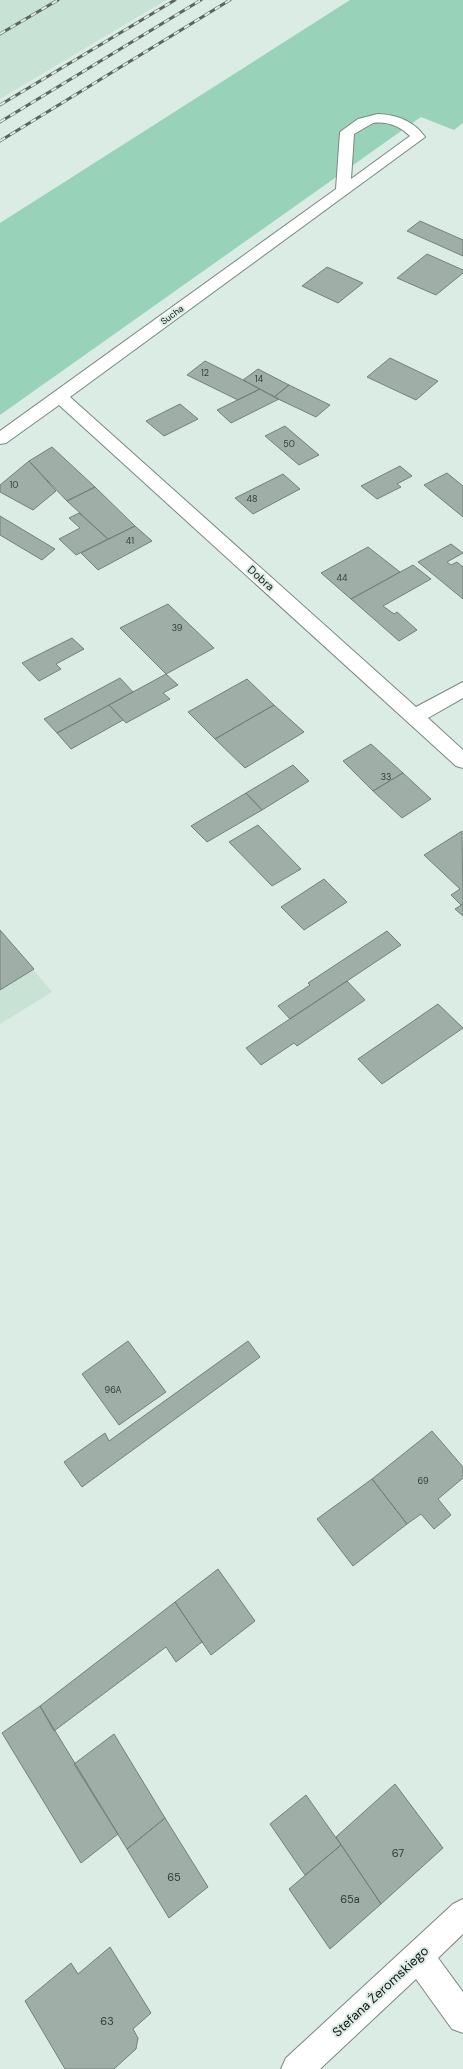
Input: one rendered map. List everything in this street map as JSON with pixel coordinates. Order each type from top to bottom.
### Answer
[{"type":"street","name":"Sucha","points":[[0,439],[418,137],[412,128],[387,118],[364,122],[347,132],[343,190]]},
{"type":"street","name":"Dobra","points":[[59,396],[463,761]]},
{"type":"street","points":[[415,717],[463,689]]},
{"type":"street","name":"Stefana Żeromskiego","points":[[297,2069],[463,1914]]},
{"type":"street","points":[[418,1956],[463,2018]]},
{"type":"shaded area","points":[[0,0],[166,0],[0,99]]},
{"type":"shaded area","points":[[0,930],[52,992],[0,1024]]},
{"type":"green space","points":[[350,0],[463,0],[463,123],[454,130],[421,117],[0,415],[0,223]]},
{"type":"building","points":[[420,221],[463,240],[463,256],[407,231]]},
{"type":"building","points":[[427,254],[463,270],[463,273],[436,295],[397,278]]},
{"type":"building","points":[[327,267],[363,283],[338,303],[302,286]]},
{"type":"building","points":[[390,358],[438,381],[416,400],[367,377]]},
{"type":"building","points":[[205,361],[260,389],[238,400],[187,375]]},
{"type":"building","points":[[258,369],[289,385],[274,397],[243,380]]},
{"type":"building","points":[[289,385],[330,405],[316,417],[274,397]]},
{"type":"building","points":[[260,389],[279,399],[231,423],[217,410]]},
{"type":"building","points":[[180,404],[198,419],[164,436],[146,421]]},
{"type":"building","points":[[285,426],[319,455],[299,465],[265,436]]},
{"type":"building","points":[[52,447],[95,487],[67,501],[29,461]]},
{"type":"building","points":[[29,461],[56,491],[33,510],[0,492],[0,485]]},
{"type":"building","points":[[400,466],[412,476],[397,484],[401,487],[377,499],[361,486]]},
{"type":"building","points":[[447,473],[463,486],[463,517],[424,485]]},
{"type":"building","points":[[283,474],[300,489],[253,514],[235,498]]},
{"type":"building","points":[[95,487],[135,526],[108,539],[67,501]]},
{"type":"building","points":[[79,513],[108,539],[76,555],[59,539],[80,528],[69,518]]},
{"type":"building","points":[[0,516],[55,549],[42,560],[0,535]]},
{"type":"building","points":[[135,526],[152,541],[98,570],[81,553]]},
{"type":"building","points":[[451,544],[463,553],[447,562],[451,565],[457,562],[463,567],[463,599],[418,562]]},
{"type":"building","points":[[368,547],[400,572],[351,599],[321,573]]},
{"type":"building","points":[[413,565],[431,579],[383,606],[394,614],[397,612],[417,630],[399,641],[351,599]]},
{"type":"building","points":[[168,604],[214,648],[166,674],[120,628]]},
{"type":"building","points":[[72,638],[84,649],[56,664],[61,669],[39,681],[22,663]]},
{"type":"building","points":[[166,674],[178,685],[163,693],[170,699],[126,723],[109,705]]},
{"type":"building","points":[[120,678],[133,692],[57,733],[44,719]]},
{"type":"building","points":[[247,679],[274,705],[215,739],[188,712]]},
{"type":"building","points":[[109,705],[123,720],[71,749],[57,733]]},
{"type":"building","points":[[274,705],[304,732],[245,768],[215,739]]},
{"type":"building","points":[[371,744],[403,773],[373,791],[343,761]]},
{"type":"building","points":[[293,765],[309,781],[262,810],[246,793]]},
{"type":"building","points":[[403,773],[431,799],[402,818],[373,791]]},
{"type":"building","points":[[246,793],[262,810],[207,842],[191,826]]},
{"type":"building","points":[[258,825],[301,869],[272,886],[229,842]]},
{"type":"building","points":[[462,831],[463,904],[461,905],[451,895],[460,889],[424,855]]},
{"type":"building","points":[[324,879],[347,902],[304,930],[281,907]]},
{"type":"building","points":[[463,904],[463,916],[455,909]]},
{"type":"building","points":[[0,930],[34,969],[0,990]]},
{"type":"building","points":[[387,931],[401,945],[290,1019],[278,1006],[310,985],[308,983]]},
{"type":"building","points":[[347,981],[365,1000],[297,1046],[294,1043],[261,1065],[246,1048]]},
{"type":"building","points":[[438,1004],[463,1028],[382,1084],[358,1059]]},
{"type":"building","points":[[128,1341],[166,1392],[119,1425],[82,1374]]},
{"type":"building","points":[[248,1341],[260,1357],[82,1487],[64,1462],[105,1433],[109,1441]]},
{"type":"building","points":[[432,1431],[463,1467],[463,1478],[438,1499],[451,1515],[434,1529],[421,1514],[407,1524],[372,1479]]},
{"type":"building","points":[[372,1479],[407,1524],[353,1566],[317,1519]]},
{"type":"building","points":[[218,1569],[255,1621],[211,1655],[175,1602]]},
{"type":"building","points":[[175,1602],[202,1642],[176,1662],[166,1647],[54,1731],[40,1706]]},
{"type":"building","points":[[40,1706],[118,1834],[81,1863],[2,1733]]},
{"type":"building","points":[[114,1734],[165,1818],[127,1849],[74,1764]]},
{"type":"building","points":[[395,1784],[443,1848],[381,1904],[336,1837]]},
{"type":"building","points":[[306,1795],[341,1845],[305,1875],[270,1824]]},
{"type":"building","points":[[165,1818],[208,1887],[169,1918],[127,1849]]},
{"type":"building","points":[[341,1845],[381,1904],[330,1949],[289,1889]]},
{"type":"building","points":[[110,1947],[151,2013],[133,2029],[138,2038],[136,2049],[114,2069],[65,2069],[25,2001],[71,1963],[78,1974]]},
{"type":"railway","points":[[0,34],[58,0]]},
{"type":"railway","points":[[0,105],[175,0]]},
{"type":"railway","points":[[0,122],[201,0]]},
{"type":"railway","points":[[0,141],[230,0]]}]
